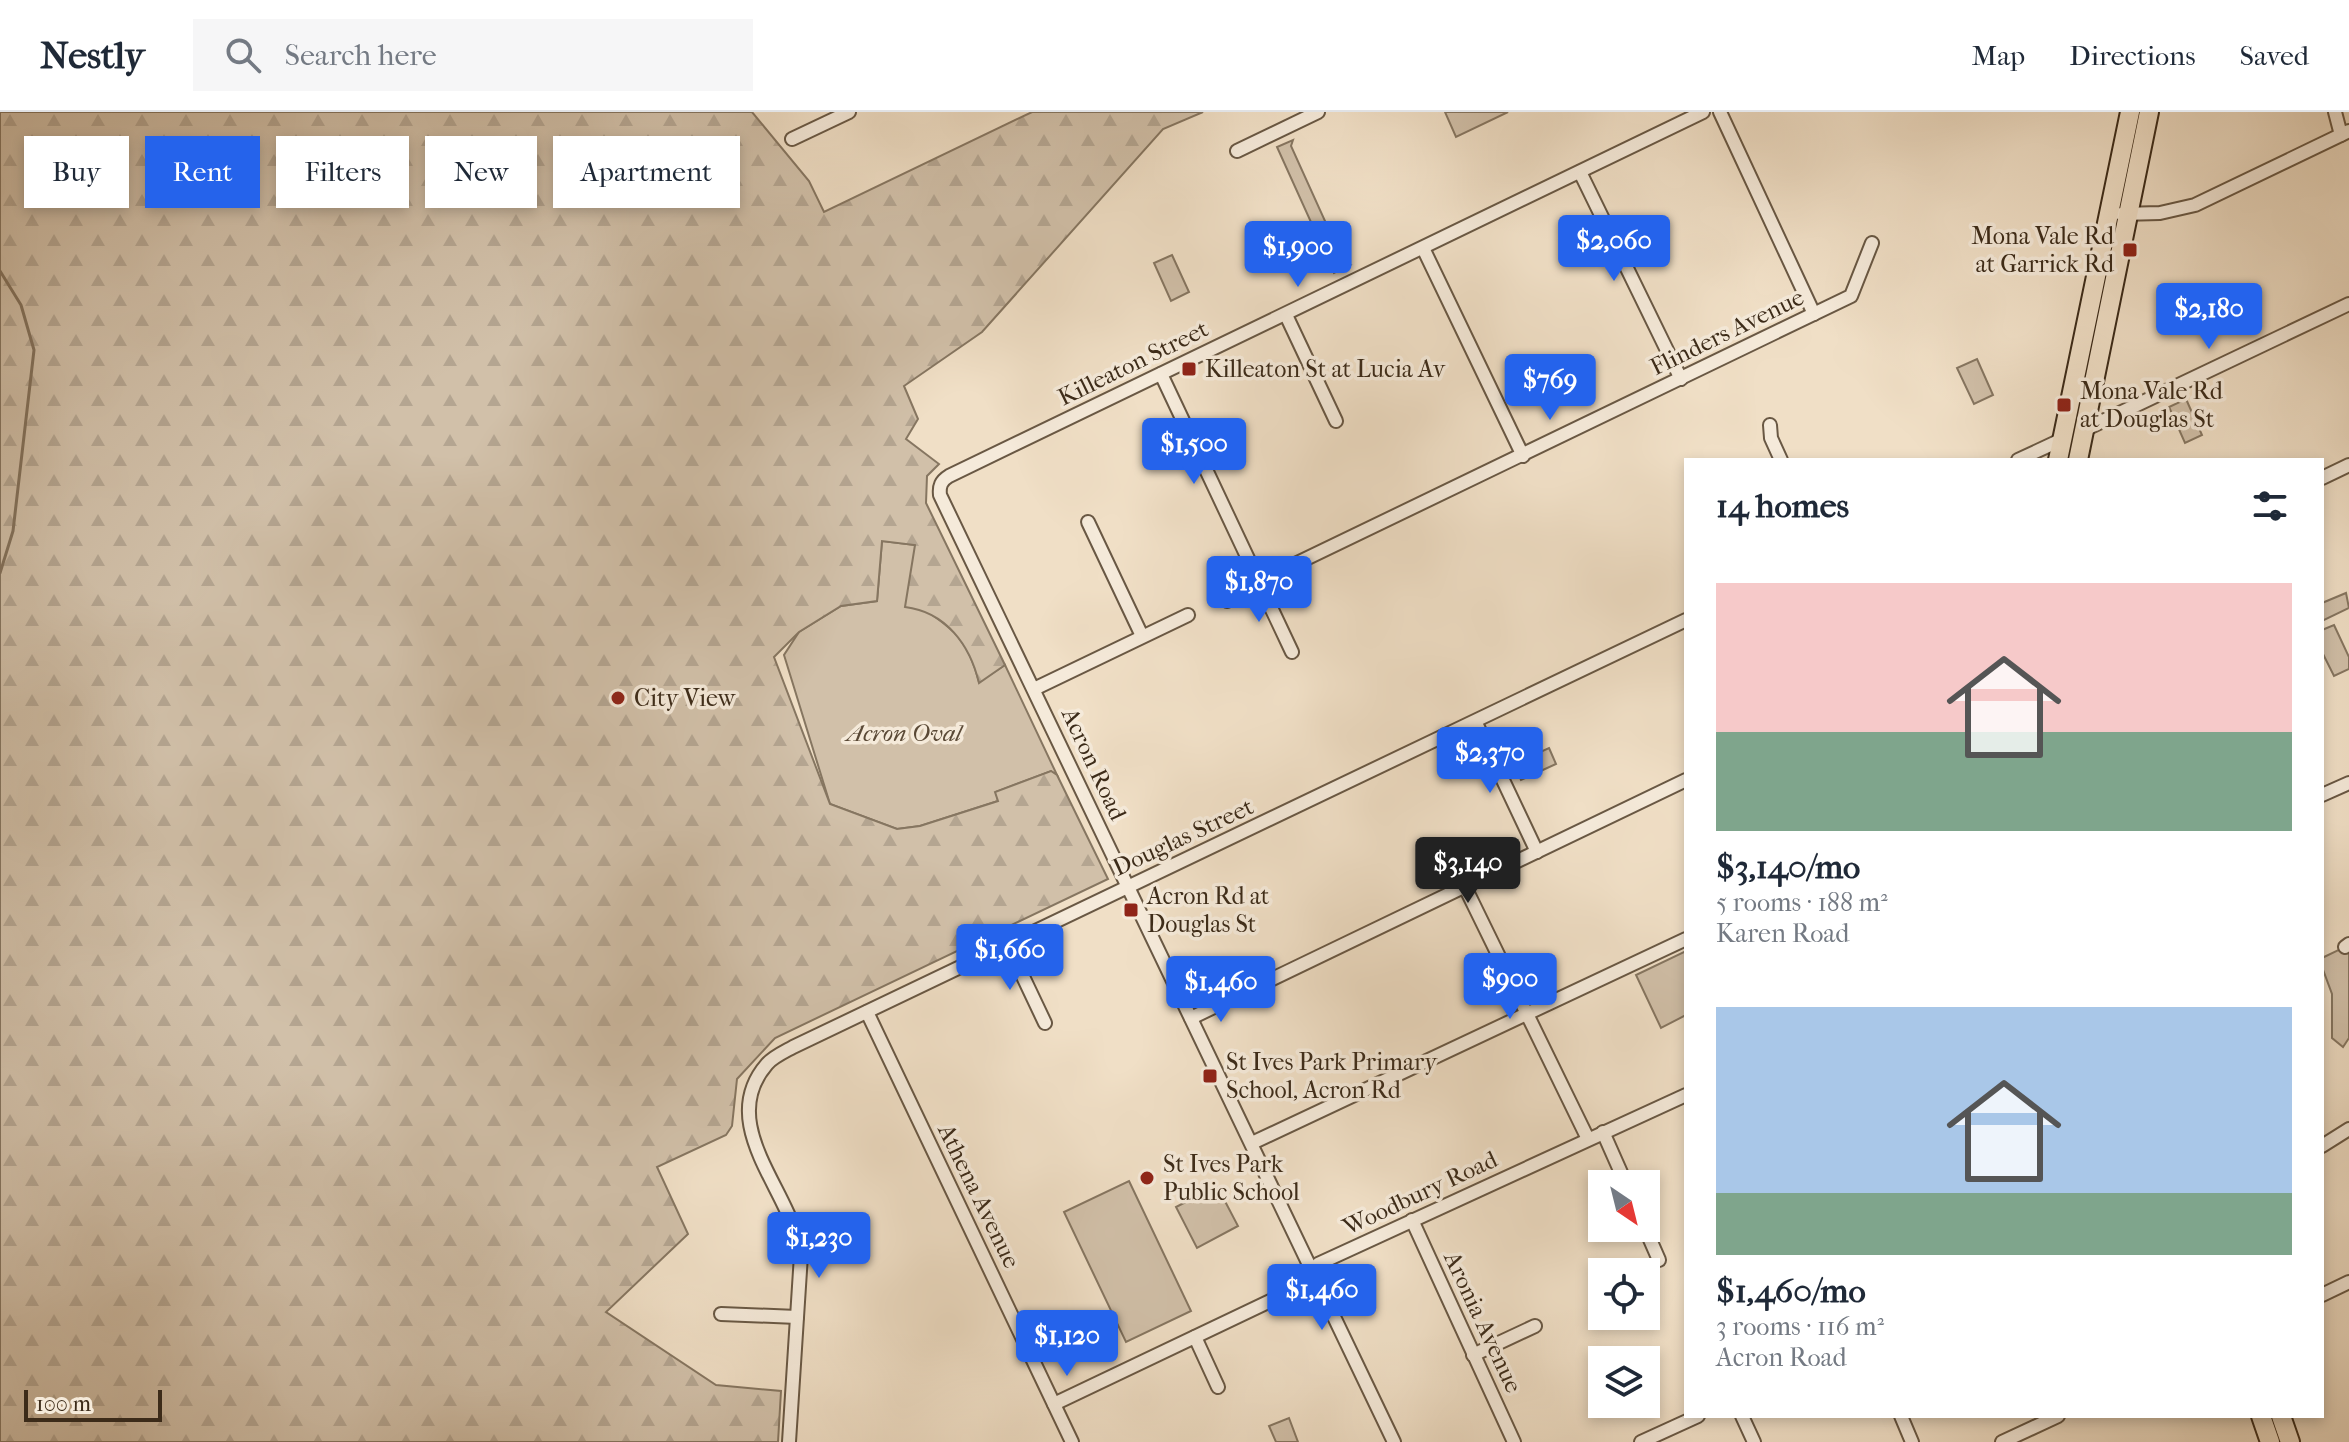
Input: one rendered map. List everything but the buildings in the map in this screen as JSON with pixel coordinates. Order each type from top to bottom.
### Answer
[{"type":"highway","points":[[2078,458],[2119,214],[2130,112]]},
{"type":"highway","points":[[2058,458],[2119,214],[2149,112]]},
{"type":"highway","points":[[2262,1418],[2270,1442]]},
{"type":"highway","points":[[2282,1418],[2290,1442]]},
{"type":"street","points":[[792,139],[849,112]]},
{"type":"street","points":[[1237,151],[1318,112]]},
{"type":"street","name":"Killeaton Street","points":[[940,495],[941,484],[949,476],[1703,112]]},
{"type":"street","points":[[1720,112],[1814,314]]},
{"type":"street","points":[[2119,214],[2160,213],[2195,205],[2345,133],[2335,112]]},
{"type":"street","points":[[1580,172],[1681,379]]},
{"type":"street","name":"Flinders Avenue","points":[[1227,601],[1252,589],[1260,581],[1851,296],[1872,243]]},
{"type":"street","points":[[1423,248],[1523,456]]},
{"type":"street","points":[[2084,430],[2349,304]]},
{"type":"street","points":[[1286,315],[1336,421]]},
{"type":"street","points":[[1161,374],[1292,652]]},
{"type":"street","points":[[1770,425],[1771,438],[1780,458]]},
{"type":"street","points":[[2022,458],[2063,439]]},
{"type":"street","points":[[2324,477],[2349,465]]},
{"type":"street","name":"Acron Road","points":[[940,495],[1394,1442]]},
{"type":"street","points":[[1088,522],[1142,636]]},
{"type":"street","points":[[1034,689],[1188,615]]},
{"type":"street","name":"Douglas Street","points":[[797,1317],[801,1255],[795,1230],[751,1134],[748,1107],[754,1083],[769,1062],[793,1047],[1684,621]]},
{"type":"street","points":[[1476,723],[1537,852]]},
{"type":"street","points":[[1191,1018],[1684,781]]},
{"type":"street","points":[[2324,794],[2349,783]]},
{"type":"street","points":[[1465,887],[1588,1139]]},
{"type":"street","points":[[1252,1143],[1684,940]]},
{"type":"street","points":[[1008,945],[1045,1023]]},
{"type":"street","name":"Athena Avenue","points":[[867,1012],[1072,1442]]},
{"type":"street","name":"Woodbury Road","points":[[1054,1404],[1312,1281],[1318,1264],[1684,1096]]},
{"type":"street","points":[[2324,1145],[2349,1129]]},
{"type":"street","points":[[1603,1132],[1620,1170]]},
{"type":"street","name":"Aronia Avenue","points":[[1412,1220],[1514,1442]]},
{"type":"street","points":[[2324,1294],[2349,1282]]},
{"type":"street","points":[[721,1314],[797,1317],[789,1442]]},
{"type":"street","points":[[1473,1355],[1535,1326]]},
{"type":"street","points":[[1195,1337],[1218,1387]]},
{"type":"street","points":[[1641,1442],[1694,1418]]},
{"type":"street","points":[[1743,1418],[1754,1442]]},
{"type":"street","points":[[1902,1418],[1912,1442]]},
{"type":"street","points":[[2002,1442],[2049,1418]]},
{"type":"green space","points":[[0,112],[752,112],[809,181],[824,212],[1032,112],[1203,112],[1163,129],[982,332],[904,386],[918,419],[906,439],[939,464],[927,476],[926,503],[1005,665],[979,683],[969,656],[954,633],[933,616],[905,607],[915,545],[882,541],[877,601],[841,606],[799,632],[774,657],[830,804],[897,829],[920,826],[998,801],[995,792],[1051,771],[1057,775],[1108,879],[775,1038],[737,1079],[732,1126],[726,1135],[657,1167],[688,1234],[606,1312],[716,1385],[781,1391],[778,1442],[0,1442]]},
{"type":"green space","points":[[1445,112],[1508,112],[1456,137]]},
{"type":"green space","points":[[1293,140],[1291,146],[1344,263],[1350,265],[1334,273],[1277,147]]},
{"type":"green space","points":[[1172,255],[1189,292],[1171,301],[1154,263]]},
{"type":"green space","points":[[1977,359],[1993,395],[1974,404],[1957,368]]},
{"type":"green space","points":[[2186,399],[2202,435],[2185,443],[2169,407]]},
{"type":"green space","name":"Acron Oval","points":[[882,541],[915,545],[923,609],[960,639],[971,657],[979,682],[1005,665],[1057,775],[1051,771],[996,792],[998,801],[920,826],[897,829],[830,804],[784,655],[799,632],[841,606],[877,601]]},
{"type":"green space","points":[[2346,593],[2349,608],[2324,620],[2324,602]]},
{"type":"green space","points":[[2334,625],[2349,657],[2349,669],[2334,676],[2324,656],[2324,629]]},
{"type":"green space","points":[[1549,748],[1556,764],[1521,780],[1514,764]]},
{"type":"green space","points":[[2349,945],[2349,1038],[2343,1047],[2332,1038],[2332,994],[2324,972],[2324,957]]},
{"type":"green space","points":[[1684,952],[1684,1016],[1661,1028],[1636,975]]},
{"type":"green space","points":[[1129,1181],[1191,1311],[1126,1342],[1064,1212]]},
{"type":"green space","points":[[1217,1186],[1238,1226],[1197,1248],[1176,1207]]},
{"type":"green space","points":[[1289,1418],[1298,1442],[1276,1442],[1269,1426]]},
{"type":"waterway","points":[[0,271],[21,305],[34,350],[13,531],[0,573]]},
{"type":"place","name":"Mona Vale Rd at Garrick Rd","points":[[2130,250]]},
{"type":"place","name":"Killeaton St at Lucia Av","points":[[1189,369]]},
{"type":"place","name":"Mona Vale Rd at Douglas St","points":[[2064,405]]},
{"type":"place","name":"City View","points":[[618,698]]},
{"type":"place","name":"Acron Rd at Douglas St","points":[[1131,910]]},
{"type":"place","name":"St Ives Park Primary School, Acron Rd","points":[[1210,1076]]},
{"type":"place","name":"St Ives Park Public School","points":[[1147,1178]]}]
